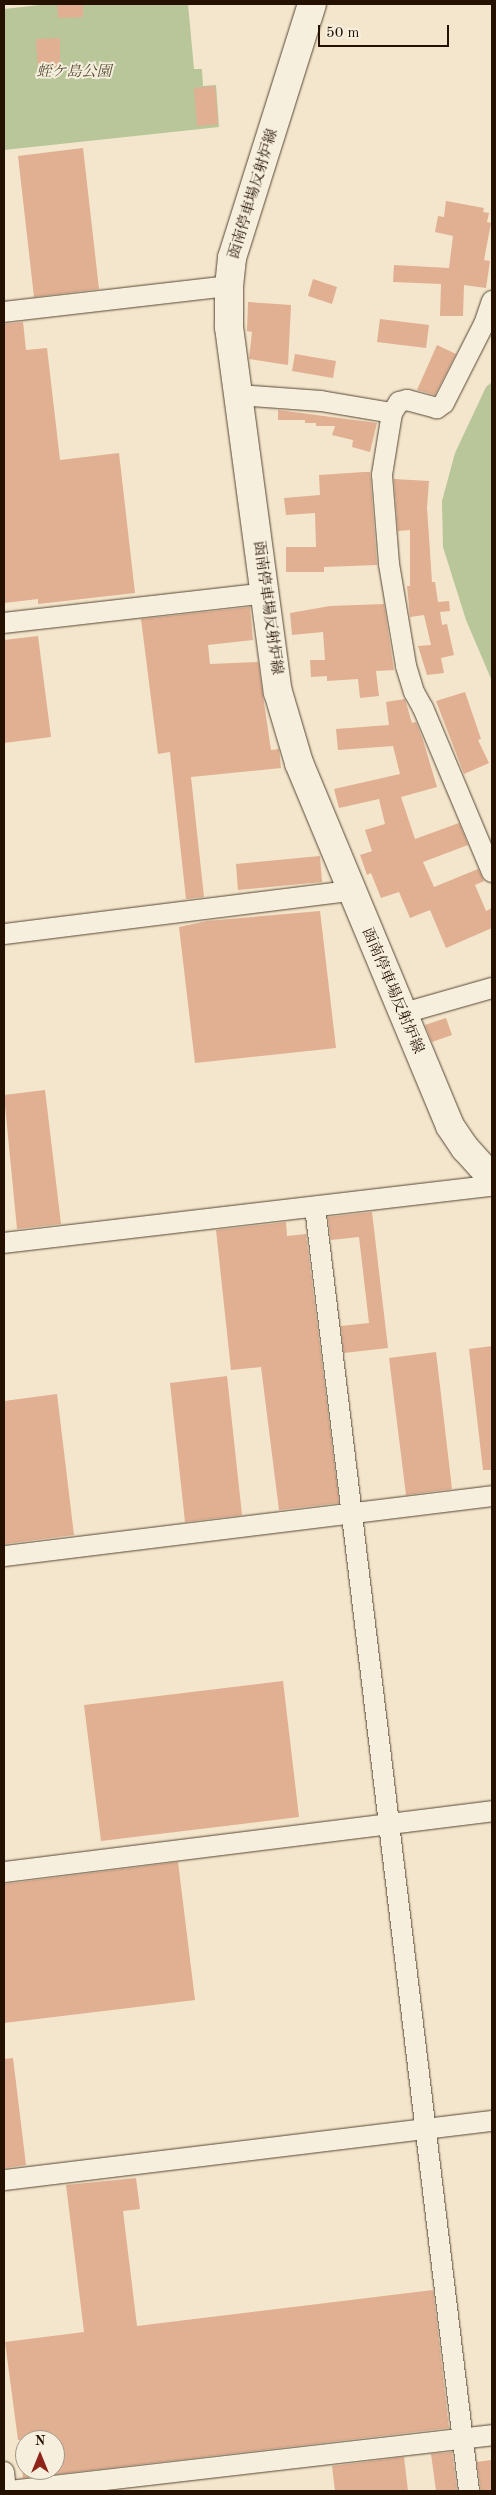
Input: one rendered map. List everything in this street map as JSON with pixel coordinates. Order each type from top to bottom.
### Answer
[{"type":"main road","name":"函南停車場反射炉線","points":[[312,4],[232,258],[228,286],[228,327],[266,593],[278,692],[289,735],[350,891],[450,1126],[465,1148],[492,1178]]},
{"type":"street","points":[[4,312],[228,286]]},
{"type":"street","points":[[492,301],[484,324],[444,403],[436,408],[407,400],[399,402],[392,414],[382,474],[384,507],[406,666],[492,872]]},
{"type":"street","points":[[238,395],[345,404],[392,414]]},
{"type":"street","points":[[4,623],[266,593]]},
{"type":"street","points":[[4,934],[350,891]]},
{"type":"street","points":[[401,1014],[492,988]]},
{"type":"street","points":[[4,1244],[492,1186]]},
{"type":"street","points":[[315,1207],[350,1513],[390,1824],[469,2491]]},
{"type":"street","points":[[4,1556],[492,1496]]},
{"type":"street","points":[[4,1872],[492,1811]]},
{"type":"street","points":[[4,2180],[492,2121]]},
{"type":"street","points":[[4,2472],[8,2491],[492,2435]]},
{"type":"green space","name":"蛭ケ島公園","points":[[49,4],[188,4],[194,69],[202,69],[203,86],[216,85],[219,127],[4,150],[4,9]]},
{"type":"green space","points":[[492,382],[492,681],[466,620],[443,547],[442,501],[455,453],[486,387]]},
{"type":"building","points":[[57,4],[83,4],[83,17],[58,18]]},
{"type":"building","points":[[60,38],[60,70],[38,70],[36,39]]},
{"type":"building","points":[[215,86],[218,124],[197,126],[194,88]]},
{"type":"building","points":[[83,148],[99,289],[34,297],[18,156]]},
{"type":"building","points":[[446,201],[484,208],[483,212],[489,213],[487,222],[491,223],[484,260],[490,261],[486,288],[464,285],[463,316],[440,316],[441,284],[393,282],[394,265],[449,268],[453,236],[435,232],[438,216],[444,217]]},
{"type":"building","points":[[313,279],[337,287],[332,304],[308,296]]},
{"type":"building","points":[[248,302],[291,305],[288,365],[249,359],[252,332],[247,331]]},
{"type":"building","points":[[380,319],[429,325],[426,348],[377,342]]},
{"type":"building","points":[[23,322],[26,350],[47,348],[60,460],[119,453],[135,593],[38,604],[38,599],[4,603],[4,324]]},
{"type":"building","points":[[437,345],[456,354],[435,395],[417,390]]},
{"type":"building","points":[[295,354],[336,361],[333,378],[292,371]]},
{"type":"building","points":[[278,410],[377,423],[370,452],[352,447],[353,440],[332,435],[335,426],[316,426],[316,423],[305,423],[305,420],[278,420]]},
{"type":"building","points":[[370,472],[377,565],[324,567],[324,572],[286,572],[286,547],[316,547],[315,513],[286,515],[284,498],[320,495],[319,475]]},
{"type":"building","points":[[394,479],[429,481],[427,507],[432,582],[435,582],[438,602],[449,601],[450,611],[440,612],[442,625],[447,624],[454,655],[441,658],[444,673],[427,675],[418,646],[431,645],[424,615],[410,617],[407,586],[410,586],[410,530],[398,531]]},
{"type":"building","points":[[384,604],[394,670],[376,671],[379,696],[360,698],[358,679],[327,681],[327,676],[311,677],[310,660],[325,660],[323,632],[292,635],[290,613],[330,606]]},
{"type":"building","points":[[250,607],[253,640],[208,645],[210,664],[258,662],[271,750],[279,749],[281,768],[191,777],[204,897],[186,899],[170,752],[158,754],[141,619]]},
{"type":"building","points":[[38,636],[51,737],[4,743],[4,640]]},
{"type":"building","points":[[465,692],[481,739],[478,740],[489,763],[464,774],[436,701]]},
{"type":"building","points":[[405,699],[412,723],[416,722],[423,740],[437,787],[401,797],[415,839],[459,823],[468,845],[423,862],[434,887],[478,869],[484,881],[475,885],[486,911],[492,908],[492,928],[446,948],[430,910],[410,918],[399,892],[381,898],[371,873],[367,875],[360,855],[372,851],[365,830],[385,824],[379,799],[339,808],[334,789],[400,774],[393,746],[338,750],[336,729],[389,725],[386,702]]},
{"type":"building","points":[[320,856],[322,882],[238,890],[236,864]]},
{"type":"building","points":[[320,911],[336,1048],[195,1063],[179,927],[207,921]]},
{"type":"building","points":[[446,1018],[452,1035],[432,1042],[425,1025]]},
{"type":"building","points":[[45,1090],[61,1224],[17,1229],[4,1095]]},
{"type":"building","points":[[372,1212],[388,1348],[344,1353],[341,1326],[369,1323],[359,1237],[331,1240],[328,1217]]},
{"type":"building","points":[[286,1222],[287,1236],[306,1234],[339,1503],[279,1510],[261,1367],[231,1370],[216,1230]]},
{"type":"building","points":[[492,1346],[492,1470],[483,1470],[469,1349]]},
{"type":"building","points":[[436,1352],[452,1489],[406,1495],[389,1358]]},
{"type":"building","points":[[227,1376],[242,1515],[185,1522],[170,1383]]},
{"type":"building","points":[[57,1394],[74,1535],[4,1544],[4,1401]]},
{"type":"building","points":[[283,1681],[299,1817],[101,1841],[84,1705]]},
{"type":"building","points":[[178,1862],[195,2000],[4,2023],[4,1884]]},
{"type":"building","points":[[13,2058],[26,2165],[4,2168],[4,2059]]},
{"type":"building","points":[[136,2178],[140,2209],[123,2211],[137,2326],[433,2290],[449,2428],[65,2473],[65,2430],[17,2430],[5,2342],[84,2332],[66,2185]]},
{"type":"building","points":[[452,2452],[457,2491],[436,2491],[431,2454]]},
{"type":"building","points":[[404,2457],[408,2491],[335,2491],[332,2466]]},
{"type":"building","points":[[491,2460],[492,2491],[481,2491],[477,2462]]}]
